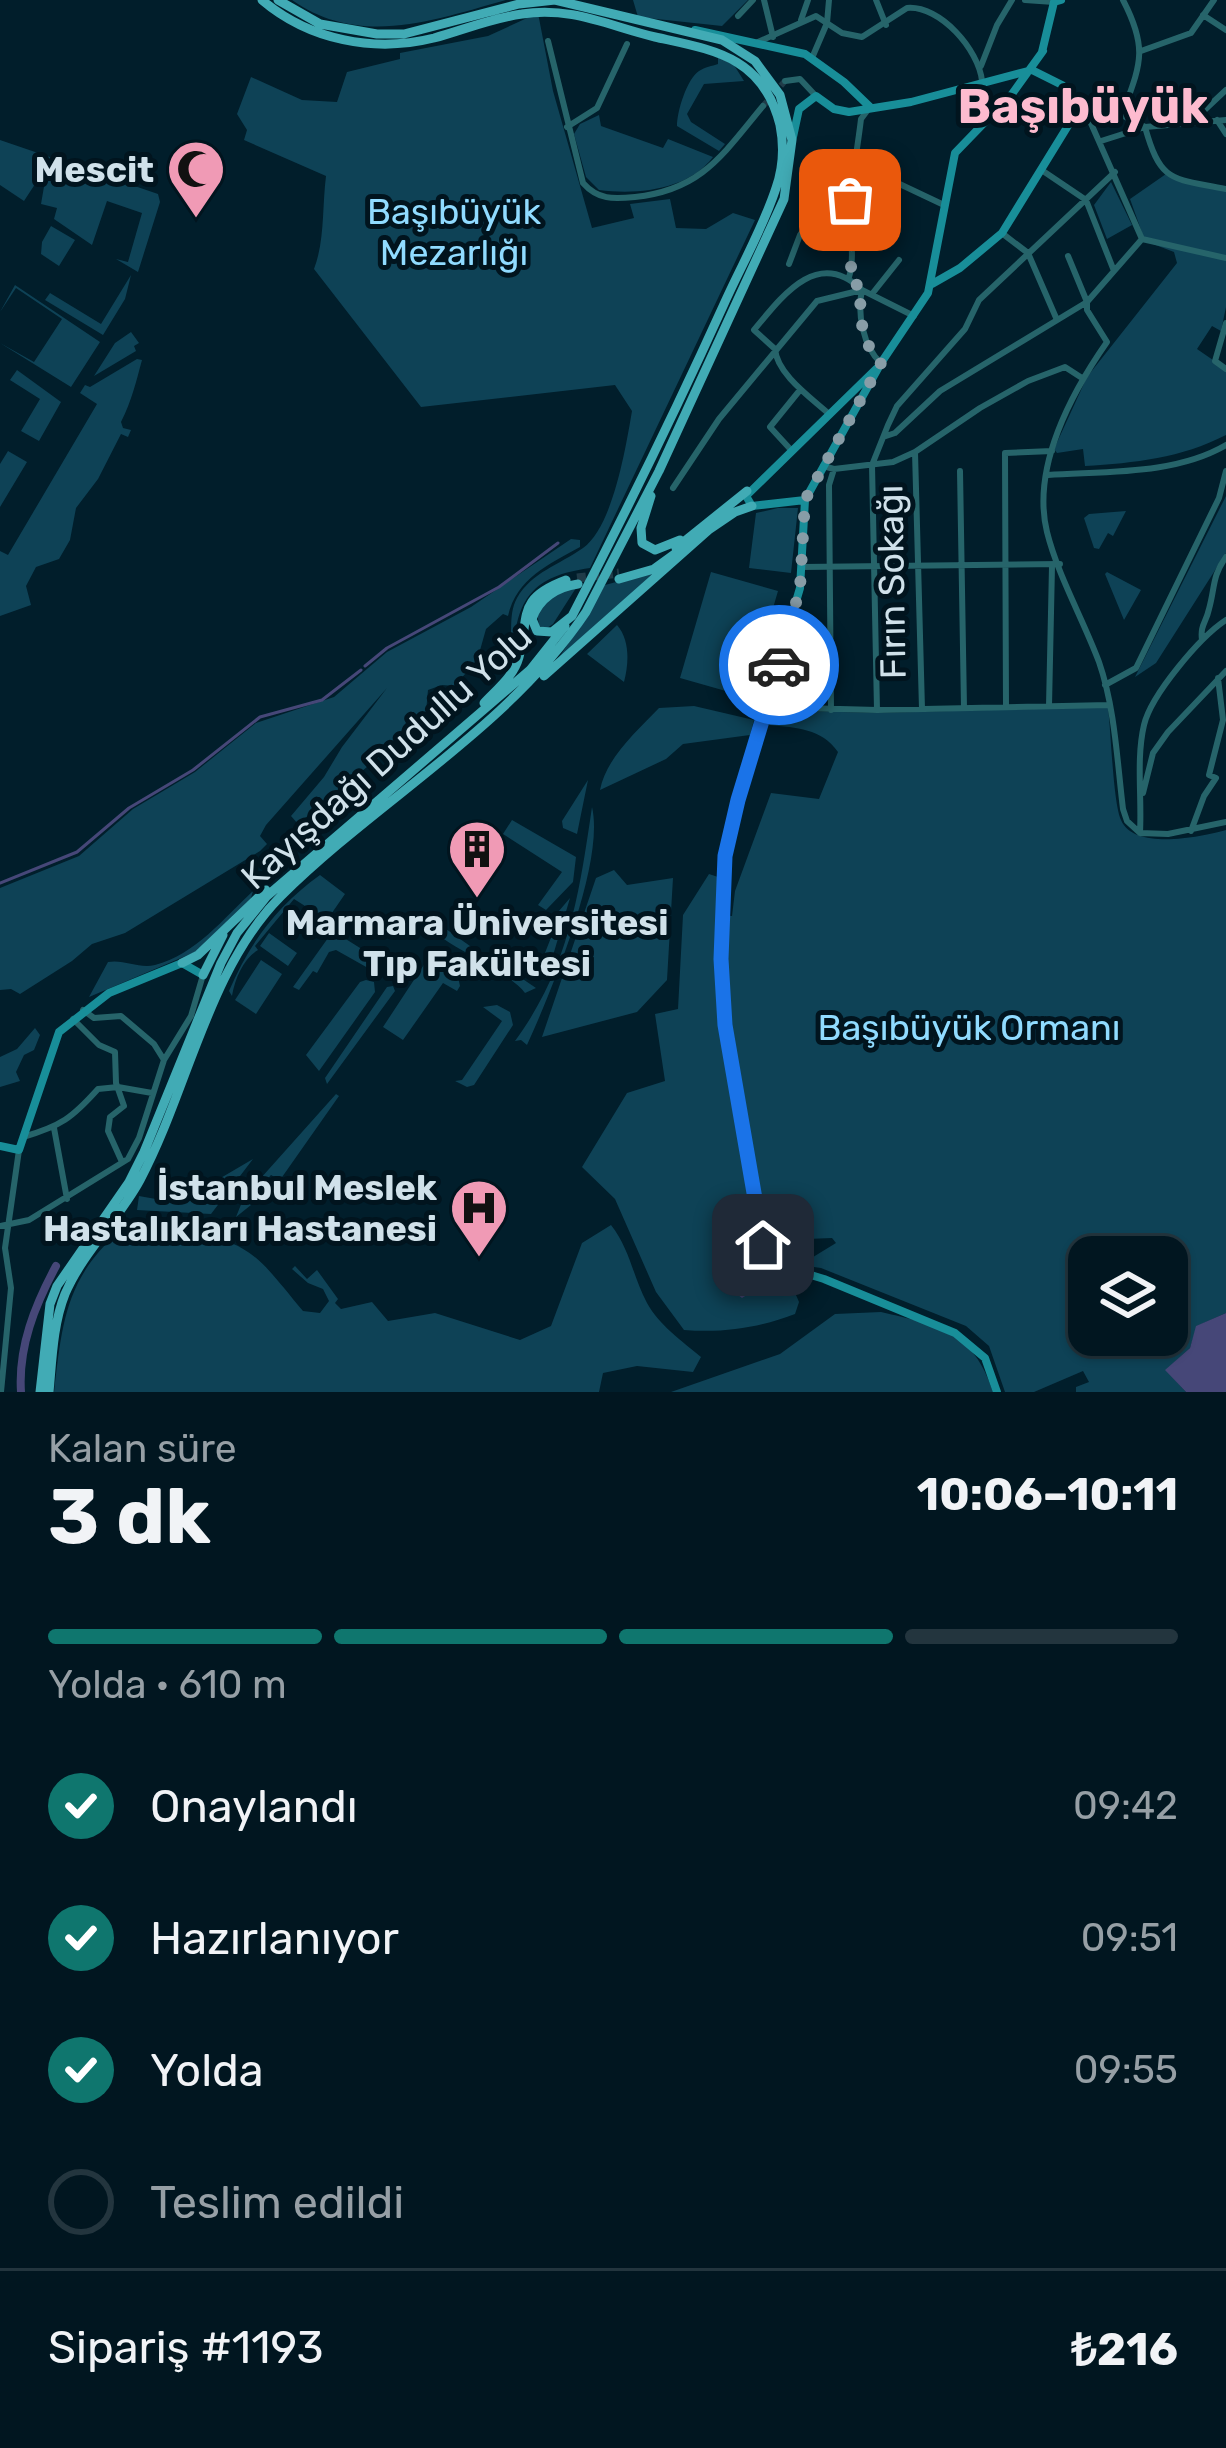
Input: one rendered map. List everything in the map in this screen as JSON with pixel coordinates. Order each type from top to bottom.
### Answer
[{"type":"main road","points":[[262,0],[326,37],[393,44],[516,14],[558,10],[717,50],[753,67],[781,128],[778,185],[615,544]]},
{"type":"main road","points":[[278,0],[320,24],[377,34],[404,34],[520,4],[555,1],[722,40],[780,95],[792,140]]},
{"type":"main road","points":[[997,1392],[985,1358],[955,1333],[781,1266],[763,1245],[725,1025],[724,862],[796,606],[805,500],[930,285],[955,153],[1012,94],[1042,51],[1058,1]]},
{"type":"main road","points":[[681,30],[712,32],[812,58],[869,107]]},
{"type":"main road","points":[[1042,51],[1052,79]]},
{"type":"main road","points":[[452,734],[509,676],[519,658],[522,625],[530,606],[554,584],[577,581],[542,601],[533,626],[542,633],[574,622],[658,471],[784,199],[799,109],[819,99],[849,112],[911,103],[1027,70],[1052,79],[1082,104],[1001,233],[960,268],[930,285]]},
{"type":"main road","points":[[982,81],[1004,77],[1012,94]]},
{"type":"main road","points":[[483,723],[579,647],[881,363]]},
{"type":"main road","points":[[658,471],[641,528],[642,543],[655,550],[752,506],[805,500]]},
{"type":"main road","points":[[747,491],[752,506]]},
{"type":"main road","points":[[619,576],[654,569],[708,526]]},
{"type":"main road","name":"Kayışdağı Dudullu Yolu","points":[[44,1392],[65,1293],[139,1182],[241,946],[278,898],[547,667],[574,622]]},
{"type":"main road","name":"Kayışdağı Dudullu Yolu","points":[[44,1392],[50,1304],[64,1271],[129,1183],[237,933],[304,861],[530,670],[574,622]]},
{"type":"main road","points":[[0,1146],[19,1150],[59,1032],[109,993],[198,955],[251,902],[304,861]]},
{"type":"main road","points":[[182,962],[203,975],[226,930]]},
{"type":"street","points":[[737,16],[753,0]]},
{"type":"street","points":[[764,0],[773,37]]},
{"type":"street","points":[[801,20],[808,0]]},
{"type":"street","points":[[812,58],[827,23],[829,0]]},
{"type":"street","points":[[876,0],[886,25]]},
{"type":"street","points":[[982,81],[980,66],[1012,0]]},
{"type":"street","points":[[1025,0],[1058,1]]},
{"type":"street","points":[[1122,115],[1141,51],[1123,0]]},
{"type":"street","points":[[1141,51],[1191,33],[1214,0]]},
{"type":"street","points":[[749,44],[816,16],[852,37],[862,37],[907,8],[925,9],[951,29],[980,66]]},
{"type":"street","points":[[1203,15],[1226,30]]},
{"type":"street","points":[[548,41],[583,183],[594,194],[610,199],[688,185],[721,157],[763,106]]},
{"type":"street","points":[[567,127],[597,108],[627,44]]},
{"type":"street","points":[[785,80],[800,79],[819,99]]},
{"type":"street","points":[[1195,120],[1226,90]]},
{"type":"street","points":[[1082,104],[1145,127],[1154,160],[1166,174],[1226,189]]},
{"type":"street","points":[[1082,104],[1142,239]]},
{"type":"street","points":[[849,277],[853,264],[850,200],[861,119],[869,107]]},
{"type":"street","points":[[1101,141],[1145,127],[1195,120],[1222,120],[1226,134]]},
{"type":"street","points":[[1042,171],[1086,200],[1114,272]]},
{"type":"street","points":[[877,710],[872,465],[897,406],[965,329],[979,300],[1115,172]]},
{"type":"street","points":[[889,179],[944,206]]},
{"type":"street","points":[[789,264],[800,236],[822,204],[850,200]]},
{"type":"street","points":[[1001,233],[1028,253],[1057,320]]},
{"type":"street","points":[[1142,239],[1226,258]]},
{"type":"street","points":[[886,436],[940,392],[1087,302],[1142,239]]},
{"type":"street","points":[[1068,256],[1087,310],[1107,342],[1082,378],[1052,452],[1046,528],[1056,565],[1105,685],[1123,809],[1140,832],[1191,832],[1226,823]]},
{"type":"street","points":[[872,294],[899,260]]},
{"type":"street","points":[[829,414],[801,388],[776,359],[775,349],[754,329],[792,285],[840,273],[862,290],[914,316]]},
{"type":"street","points":[[673,488],[692,454],[817,301],[862,290]]},
{"type":"street","points":[[862,290],[859,302],[868,347],[881,363]]},
{"type":"street","points":[[1226,323],[1215,361],[1226,369]]},
{"type":"street","points":[[823,466],[834,470],[872,465],[915,452],[980,408],[1048,371],[1065,367],[1082,378]]},
{"type":"street","points":[[792,451],[770,428],[801,388]]},
{"type":"street","points":[[1048,475],[1168,464],[1226,445]]},
{"type":"street","name":"Fırın Sokağı","points":[[915,452],[922,709]]},
{"type":"street","points":[[1006,707],[1005,453],[1052,452]]},
{"type":"street","points":[[831,710],[829,485],[834,470]]},
{"type":"street","points":[[960,471],[964,708]]},
{"type":"street","points":[[1105,685],[1136,668],[1219,497],[1226,472]]},
{"type":"street","points":[[1202,640],[1211,584],[1226,557]]},
{"type":"street","points":[[802,567],[1056,565]]},
{"type":"street","points":[[1049,706],[1056,565]]},
{"type":"street","points":[[1140,832],[1142,730],[1148,713],[1202,640],[1226,620]]},
{"type":"street","points":[[1142,796],[1154,754],[1168,732],[1226,671]]},
{"type":"street","points":[[1191,832],[1216,778],[1209,775],[1224,732],[1218,678]]},
{"type":"street","points":[[765,711],[1109,705]]},
{"type":"street","points":[[3,1226],[67,1199],[123,1162],[139,1138],[164,1060],[191,1016],[203,975]]},
{"type":"street","points":[[83,1010],[94,1018],[121,1016],[154,1044],[164,1060]]},
{"type":"street","points":[[73,1019],[99,1045],[115,1052],[124,1106],[110,1117],[108,1131],[123,1162]]},
{"type":"street","points":[[23,1137],[77,1114],[98,1089],[153,1093]]},
{"type":"street","points":[[54,1127],[67,1199]]},
{"type":"street","points":[[1,1392],[11,1288],[3,1226],[19,1150]]},
{"type":"green space","points":[[292,0],[506,0],[425,21],[371,26],[318,15]]},
{"type":"green space","points":[[633,0],[748,0],[722,26],[638,17]]},
{"type":"green space","name":"Başıbüyük Mezarlığı","points":[[538,13],[553,91],[592,228],[634,218],[630,204],[670,199],[676,228],[706,229],[733,213],[755,220],[590,568],[554,577],[531,593],[518,618],[513,655],[506,660],[514,606],[523,589],[583,548],[602,523],[617,485],[632,411],[615,385],[421,407],[314,269],[326,176],[244,140],[247,130],[237,114],[251,77],[302,100],[337,102],[347,72],[400,59],[400,53],[488,36]]},
{"type":"green space","points":[[718,57],[734,65],[744,81],[704,84],[687,114],[691,122],[725,144],[719,151],[677,126],[690,81],[699,71],[718,64]]},
{"type":"green space","points":[[599,115],[601,126],[663,148],[668,139],[713,157],[690,177],[661,188],[599,190],[586,177],[574,134],[580,124]]},
{"type":"green space","points":[[0,140],[158,194],[160,202],[138,272],[116,259],[128,262],[142,213],[107,201],[92,245],[54,219],[57,208],[41,204],[46,175],[41,175],[24,201],[0,185]]},
{"type":"green space","points":[[1166,174],[1226,188],[1226,307],[1221,331],[1212,326],[1197,349],[1226,369],[1226,435],[1157,458],[1085,466],[1083,449],[1057,453],[1054,449],[1087,377],[1177,263],[1174,252],[1145,241],[1130,199]]},
{"type":"green space","points":[[1111,182],[1132,225],[1107,239],[1094,205]]},
{"type":"green space","points":[[51,226],[75,240],[59,266],[41,254]]},
{"type":"green space","points":[[131,275],[125,299],[103,335],[45,300],[50,293],[101,324]]},
{"type":"green space","points":[[15,285],[100,342],[71,387],[0,343],[34,362],[62,319],[16,288],[0,312]]},
{"type":"green space","points":[[131,332],[139,343],[134,346],[136,351],[94,376],[115,343]]},
{"type":"green space","points":[[142,360],[121,422],[131,430],[128,437],[121,434],[98,479],[76,508],[70,540],[59,559],[36,567],[26,586],[31,605],[0,616],[0,551],[8,555],[97,404],[80,393],[85,385],[90,387]]},
{"type":"green space","points":[[17,370],[61,402],[39,441],[21,431],[40,399],[10,380]]},
{"type":"green space","points":[[8,451],[27,462],[0,507],[0,464]]},
{"type":"green space","points":[[1226,496],[1226,553],[1156,663],[1135,677]]},
{"type":"green space","points":[[798,508],[791,573],[749,568],[756,513]]},
{"type":"green space","points":[[1126,511],[1113,536],[1108,533],[1099,549],[1094,548],[1084,518]]},
{"type":"green space","points":[[571,539],[580,540],[580,547],[526,582],[508,616],[503,614],[486,629],[477,661],[454,686],[428,690],[426,712],[419,724],[298,824],[291,816],[387,688],[266,825],[260,836],[267,844],[260,851],[125,933],[92,944],[20,994],[0,990],[0,888],[79,856],[133,809],[195,772],[256,723],[334,697],[387,652],[471,607]]},
{"type":"green space","points":[[657,571],[557,661],[605,585]]},
{"type":"green space","points":[[711,572],[778,591],[747,697],[680,678]]},
{"type":"green space","points":[[1105,574],[1141,590],[1124,620]]},
{"type":"green space","points":[[576,588],[553,624],[539,626],[537,611],[557,593]]},
{"type":"green space","points":[[617,625],[627,652],[624,682],[587,654]]},
{"type":"green space","points":[[694,706],[754,720],[750,735],[683,744],[666,759],[600,790],[616,756],[659,708]]},
{"type":"green space","name":"Başıbüyük Ormanı","points":[[1108,707],[1116,798],[1128,830],[1169,839],[1226,830],[1226,1313],[1197,1326],[1188,1350],[1188,1236],[1068,1236],[1068,1356],[1181,1356],[1166,1370],[1186,1392],[1076,1392],[1076,1387],[1089,1382],[1083,1371],[1034,1392],[1005,1392],[989,1346],[966,1326],[821,1268],[800,1265],[836,1243],[832,1238],[807,1239],[782,1218],[786,1212],[778,1208],[753,1214],[751,1232],[737,1238],[766,1284],[765,1269],[793,1288],[799,1302],[795,1314],[741,1328],[684,1330],[656,1292],[615,1199],[582,1167],[627,1093],[665,1081],[655,1014],[678,1009],[683,915],[709,874],[718,877],[719,915],[732,916],[735,891],[771,793],[819,799],[838,752],[816,734],[769,725],[769,710],[877,713]]},
{"type":"green space","points":[[588,780],[577,834],[563,828],[562,821]]},
{"type":"green space","points":[[592,807],[594,831],[584,892],[562,960],[527,1045],[515,1041],[560,958],[576,900]]},
{"type":"green space","points":[[512,820],[576,857],[573,882],[546,910],[538,905],[562,872],[503,834]]},
{"type":"green space","points":[[614,870],[627,885],[673,878],[667,980],[637,1012],[542,1037],[596,878]]},
{"type":"green space","points":[[320,875],[345,894],[325,923],[294,899],[255,946],[258,950],[241,969],[232,996],[229,991],[237,973],[266,926],[291,899]]},
{"type":"green space","points":[[253,891],[195,952],[89,997],[108,962],[149,966],[170,960],[208,934]]},
{"type":"green space","points":[[570,898],[549,969],[541,963],[554,930],[547,925]]},
{"type":"green space","points":[[446,929],[536,988],[525,993],[441,937]]},
{"type":"green space","points":[[333,931],[376,958],[368,968],[336,950],[329,952],[317,973],[313,971],[299,990],[293,987]]},
{"type":"green space","points":[[269,933],[297,953],[288,966],[260,946]]},
{"type":"green space","points":[[429,957],[458,977],[460,986],[457,991],[443,983],[403,1040],[383,1027]]},
{"type":"green space","points":[[261,960],[282,974],[256,1014],[235,1000]]},
{"type":"green space","points":[[366,980],[374,982],[375,992],[319,1071],[306,1055]]},
{"type":"green space","points":[[387,987],[395,991],[327,1084],[325,1078]]},
{"type":"green space","points":[[497,1005],[510,1012],[513,1025],[474,1085],[467,1087],[455,1081],[462,1080],[502,1021],[483,1007]]},
{"type":"green space","points":[[35,1028],[40,1035],[16,1072],[20,1081],[0,1087],[0,1057],[17,1049]]},
{"type":"green space","points":[[339,1096],[280,1180],[271,1175],[247,1201],[251,1205],[236,1217],[244,1197]]},
{"type":"green space","points":[[253,1159],[211,1214],[137,1210],[139,1196],[178,1203]]},
{"type":"green space","points":[[611,1225],[652,1311],[701,1357],[693,1372],[637,1366],[603,1373],[599,1392],[54,1392],[69,1304],[88,1267],[120,1231],[203,1235],[238,1246],[264,1265],[303,1311],[320,1313],[329,1301],[323,1289],[308,1283],[292,1269],[295,1266],[307,1279],[317,1270],[341,1309],[372,1302],[388,1321],[435,1313],[520,1340],[551,1326],[582,1243]]},
{"type":"green space","points":[[881,1312],[951,1334],[975,1356],[993,1392],[671,1392],[780,1354],[835,1314]]},
{"type":"shaded area","points":[[737,1238],[757,1256],[766,1283],[742,1298],[718,1271],[720,1247]]},
{"type":"shaded area","points":[[1226,1313],[1226,1392],[1186,1392],[1165,1370],[1181,1356],[1188,1356],[1196,1326]]},
{"type":"waterway","points":[[365,666],[387,648],[499,587],[558,543]]},
{"type":"waterway","points":[[0,883],[77,852],[129,808],[193,770],[260,717],[322,700],[361,670]]},
{"type":"waterway","points":[[21,1392],[30,1327],[56,1266]]},
{"type":"tunnel","points":[[763,106],[785,81]]},
{"type":"tunnel","points":[[577,578],[619,573]]},
{"type":"way so far","points":[[779,665],[800,588],[805,500],[881,363],[868,347],[859,302],[862,290],[849,277],[853,264],[850,200]]},
{"type":"place","name":"Mescit","points":[[196,220]]},
{"type":"place","name":"Marmara Üniversitesi Tıp Fakültesi","points":[[477,900]]},
{"type":"place","name":"İstanbul Meslek Hastalıkları Hastanesi","points":[[479,1259]]},
{"type":"district","name":"Başıbüyük","points":[[1083,106]]},
{"type":"route","points":[[763,1245],[725,1025],[723,885],[738,800],[779,665]]}]
